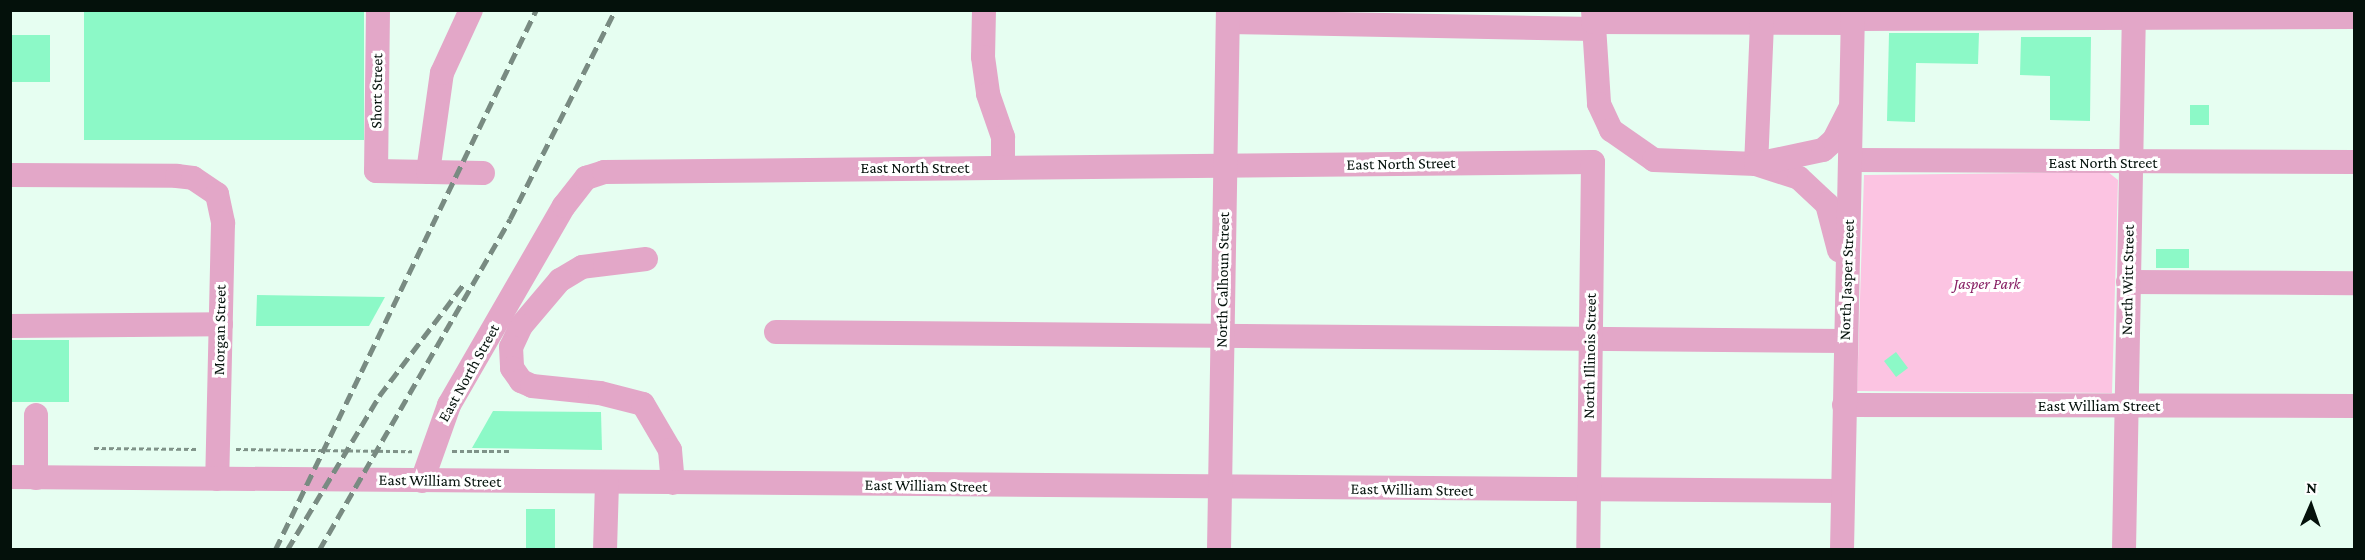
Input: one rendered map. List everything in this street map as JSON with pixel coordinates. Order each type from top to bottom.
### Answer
[{"type":"street","name":"Short Street","points":[[378,10],[376,171],[428,172]]},
{"type":"street","points":[[471,10],[442,73],[428,172],[483,173]]},
{"type":"street","points":[[984,10],[983,57],[988,94],[1003,136],[1003,167]]},
{"type":"street","points":[[1458,16],[1547,10]]},
{"type":"street","points":[[1228,16],[1458,16],[1762,22],[1811,17],[2134,14],[2355,17]]},
{"type":"street","name":"North Witt Street","points":[[2124,549],[2134,14]]},
{"type":"street","name":"North Calhoun Street","points":[[1219,549],[1228,16]]},
{"type":"street","name":"North Jasper Street","points":[[1842,549],[1845,309],[1852,160],[1853,17]]},
{"type":"street","points":[[1593,20],[1599,105],[1611,130],[1640,154],[1671,163],[1756,164],[1823,150],[1834,140],[1852,103]]},
{"type":"street","points":[[1756,164],[1762,22]]},
{"type":"street","name":"East North Street","points":[[1852,160],[2130,164],[2355,162]]},
{"type":"street","name":"East North Street","points":[[422,481],[429,451],[454,395],[564,206],[586,178],[641,169],[1226,167],[1593,162]]},
{"type":"street","name":"North Illinois Street","points":[[1588,549],[1593,162]]},
{"type":"street","points":[[1756,164],[1799,178],[1827,204],[1838,241],[1845,309]]},
{"type":"street","name":"Morgan Street","points":[[10,175],[177,176],[208,184],[222,205],[217,479]]},
{"type":"street","points":[[646,259],[582,267],[561,280],[521,326],[511,347],[512,368],[521,381],[532,386],[600,393],[643,404],[670,450],[673,483]]},
{"type":"street","points":[[2128,282],[2355,283]]},
{"type":"street","points":[[10,326],[221,324]]},
{"type":"street","points":[[776,332],[1222,336],[1590,336],[1845,342]]},
{"type":"street","name":"East William Street","points":[[1844,405],[2355,406]]},
{"type":"street","points":[[36,415],[36,477]]},
{"type":"street","name":"East William Street","points":[[10,477],[1589,492],[1842,491]]},
{"type":"street","points":[[605,549],[607,483]]},
{"type":"path","points":[[94,448],[510,451]]},
{"type":"green space","name":"Jasper Park","points":[[2108,172],[2118,180],[2112,393],[1857,391],[1864,175]]},
{"type":"building","points":[[84,10],[364,10],[364,140],[84,140]]},
{"type":"building","points":[[1889,33],[1979,33],[1978,64],[1916,63],[1915,122],[1887,121]]},
{"type":"building","points":[[10,35],[50,35],[50,82],[10,82]]},
{"type":"building","points":[[2021,37],[2091,37],[2090,121],[2050,120],[2050,76],[2020,75]]},
{"type":"building","points":[[2190,105],[2209,105],[2209,125],[2190,125]]},
{"type":"building","points":[[2156,249],[2189,249],[2189,268],[2156,268]]},
{"type":"building","points":[[257,295],[385,297],[369,326],[256,326]]},
{"type":"building","points":[[10,340],[69,340],[69,402],[10,402]]},
{"type":"building","points":[[1896,352],[1908,368],[1896,377],[1884,361]]},
{"type":"building","points":[[493,411],[601,412],[602,450],[472,448]]},
{"type":"building","points":[[526,509],[555,509],[555,549],[526,549]]},
{"type":"railway","points":[[275,550],[536,10]]},
{"type":"railway","points":[[319,550],[510,219],[615,10]]},
{"type":"railway","points":[[287,550],[379,396],[463,285]]}]
